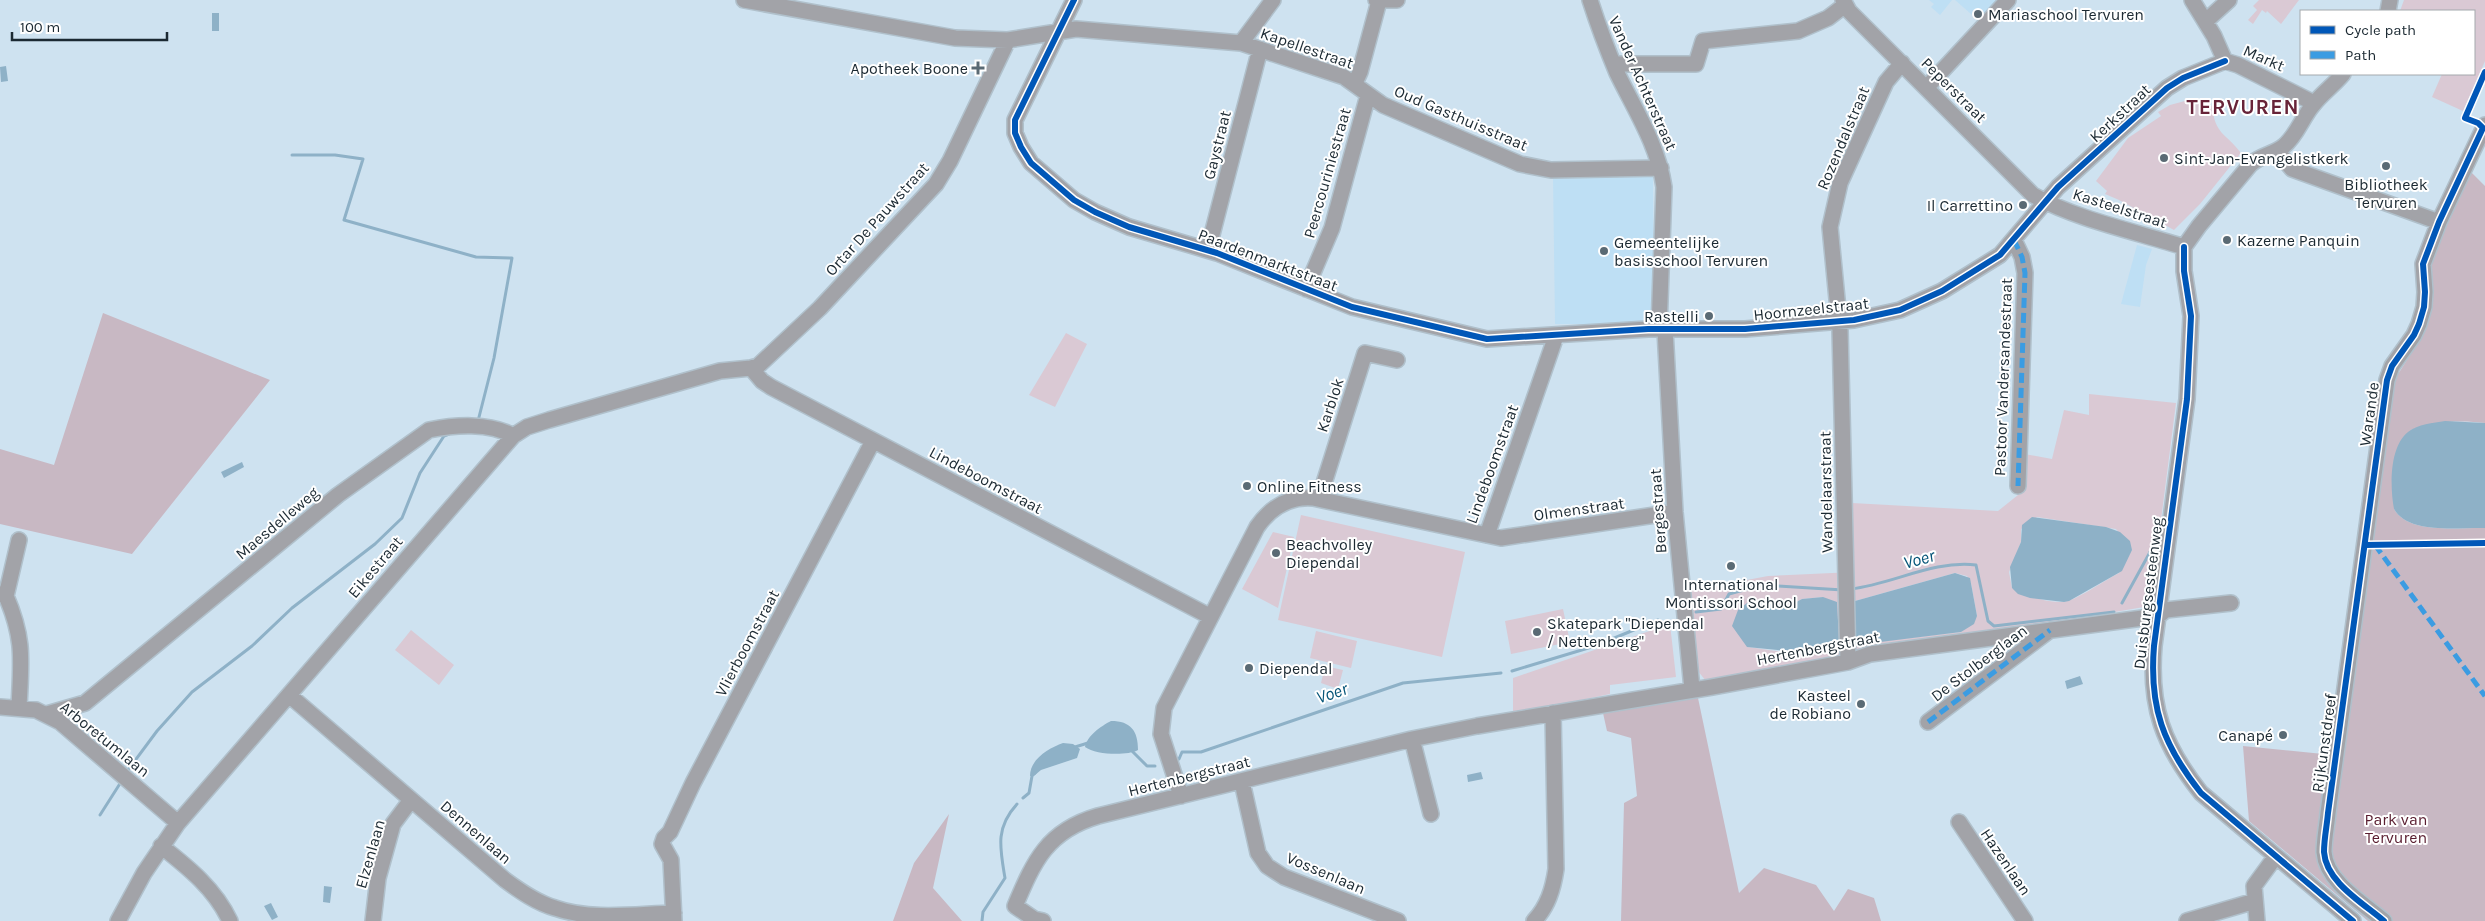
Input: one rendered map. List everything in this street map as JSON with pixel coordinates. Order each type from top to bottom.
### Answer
[{"type":"street","name":"Paardenmarktstraat","points":[[1074,0],[1015,120],[1015,133],[1031,163],[1053,184],[1074,200],[1095,212],[1129,227],[1208,250],[1352,307],[1487,339],[1662,329]]},
{"type":"street","name":"Kapellestraat","points":[[1273,0],[1241,43],[1344,77],[1355,83],[1368,95]]},
{"type":"street","name":"Kapellestraat","points":[[1355,83],[1360,72],[1378,0],[1397,0]]},
{"type":"street","name":"Vander Achterstraat","points":[[1590,0],[1614,64],[1654,146],[1661,168],[1664,187],[1662,329]]},
{"type":"street","points":[[1927,87],[2008,0]]},
{"type":"street","points":[[2192,0],[2206,21],[2225,61]]},
{"type":"street","points":[[2206,21],[2229,0]]},
{"type":"street","points":[[749,1],[946,37],[1008,40],[1076,29],[1241,43]]},
{"type":"street","points":[[1614,64],[1696,64],[1703,41],[1798,31],[1828,18],[1844,2]]},
{"type":"street","name":"Peperstraat","points":[[1844,2],[2033,195],[2045,202]]},
{"type":"street","name":"Ortar De Pauwstraat","points":[[751,368],[763,362],[820,308],[936,184],[950,161],[1008,40]]},
{"type":"street","name":"Gaystraat","points":[[1208,250],[1260,49]]},
{"type":"street","name":"Markt","points":[[2225,61],[2238,64],[2314,103]]},
{"type":"street","name":"Kerkstraat","points":[[2045,202],[2068,178],[2167,88],[2183,78],[2225,61]]},
{"type":"street","name":"Rozendalstraat","points":[[1840,322],[1830,234],[1836,198],[1840,183],[1879,97],[1891,75],[1902,63]]},
{"type":"street","points":[[2184,247],[2250,165],[2260,156],[2277,151],[2292,136],[2314,103],[2329,91],[2341,75]]},
{"type":"street","name":"Oud Gasthuisstraat","points":[[1368,95],[1383,105],[1520,164],[1551,170],[1661,168]]},
{"type":"street","name":"Peercouriniestraat","points":[[1306,289],[1332,228],[1368,95]]},
{"type":"street","name":"Warande","points":[[2365,545],[2387,380],[2392,366],[2414,335],[2419,324],[2424,307],[2425,292],[2423,264],[2439,222],[2484,126]]},
{"type":"street","points":[[2277,151],[2292,169],[2439,222]]},
{"type":"street","name":"Hoornzeelstraat","points":[[1662,329],[1745,329],[1840,322],[1900,310],[1942,292],[2000,255],[2045,202]]},
{"type":"street","name":"Kasteelstraat","points":[[2045,202],[2184,247]]},
{"type":"street","name":"Pastoor Vandersandestraat","points":[[2014,240],[2022,257],[2025,274],[2018,486]]},
{"type":"street","name":"Duisburgsesteenweg","points":[[2184,247],[2184,271],[2191,311],[2189,375],[2158,616],[2152,679],[2158,720],[2167,743],[2180,767],[2201,793],[2353,921]]},
{"type":"street","name":"Wandelaarstraat","points":[[1840,322],[1848,662]]},
{"type":"street","name":"Bergestraat","points":[[1662,329],[1675,512],[1692,689]]},
{"type":"street","name":"Lindeboomstraat","points":[[1181,796],[1161,734],[1162,717],[1170,692],[1209,616],[1264,517],[1273,508],[1294,499],[1319,499],[1487,535],[1556,336]]},
{"type":"street","name":"Karblok","points":[[1319,499],[1365,353],[1397,360]]},
{"type":"street","name":"Eikestraat","points":[[118,921],[161,846],[178,823],[513,436],[527,427],[574,412],[720,371],[751,368]]},
{"type":"street","name":"Lindeboomstraat","points":[[751,368],[762,381],[771,387],[1209,616]]},
{"type":"street","name":"Maesdelleweg","points":[[47,714],[85,704],[338,495],[429,430],[447,426],[495,428],[513,436]]},
{"type":"street","name":"Vlierboomstraat","points":[[674,917],[671,860],[662,844],[664,838],[670,832],[693,783],[874,441]]},
{"type":"street","name":"Olmenstraat","points":[[1487,535],[1501,538],[1675,512]]},
{"type":"street","points":[[19,540],[3,595],[17,622],[21,645],[19,708]]},
{"type":"street","name":"Rijkunstdreef","points":[[2365,545],[2324,851],[2330,869],[2340,883],[2384,921]]},
{"type":"street","name":"Hertenbergstraat","points":[[1015,906],[1034,862],[1046,846],[1065,831],[1087,820],[1181,796],[1412,739],[1848,662],[1870,654],[2158,616],[2166,610],[2231,603]]},
{"type":"street","name":"De Stolberglaan","points":[[1928,722],[2050,630]]},
{"type":"street","name":"Dennenlaan","points":[[289,695],[504,880],[529,896],[555,908],[603,915],[674,917]]},
{"type":"street","points":[[78,736],[77,725],[85,704]]},
{"type":"street","name":"Arboretumlaan","points":[[0,707],[19,708],[47,714],[78,736],[178,823]]},
{"type":"street","points":[[1534,921],[1547,904],[1553,887],[1556,869],[1553,713]]},
{"type":"street","points":[[1412,739],[1431,814]]},
{"type":"street","name":"Vossenlaan","points":[[1242,782],[1258,853],[1267,866],[1284,877],[1398,921]]},
{"type":"street","name":"Elzenlaan","points":[[373,921],[378,878],[393,824],[411,800]]},
{"type":"street","name":"Hazenlaan","points":[[1959,822],[2025,921]]},
{"type":"street","points":[[161,846],[202,880],[221,902],[230,921]]},
{"type":"street","points":[[2257,921],[2254,886],[2276,856]]},
{"type":"street","points":[[2187,921],[2255,901]]},
{"type":"street","points":[[1015,906],[1021,921]]},
{"type":"street","points":[[1015,906],[1034,919],[1042,921]]},
{"type":"shaded area","name":"Mariaschool Tervuren","points":[[1929,0],[1952,0],[1940,15],[1931,7],[1934,4]]},
{"type":"shaded area","name":"Mariaschool Tervuren","points":[[1955,0],[1999,0],[1979,21]]},
{"type":"shaded area","points":[[2259,0],[2299,0],[2281,24],[2267,11],[2266,13],[2262,10],[2253,24],[2248,20],[2257,10],[2253,6]]},
{"type":"shaded area","points":[[2404,0],[2485,0],[2485,61],[2463,111],[2432,97],[2442,75],[2475,75],[2475,10],[2400,10]]},
{"type":"shaded area","points":[[212,13],[219,13],[219,31],[212,31]]},
{"type":"shaded area","points":[[6,66],[8,81],[1,82],[0,67]]},
{"type":"shaded area","points":[[2196,98],[2212,106],[2213,116],[2222,133],[2241,153],[2200,204],[2174,230],[2105,194],[2107,191],[2096,181],[2128,138],[2161,116],[2158,112],[2170,105]]},
{"type":"shaded area","name":"Gemeentelijke basisschool Tervuren","points":[[1653,174],[1654,321],[1650,324],[1555,324],[1553,175]]},
{"type":"shaded area","points":[[2137,245],[2152,249],[2146,265],[2140,307],[2121,304]]},
{"type":"shaded area","points":[[1066,333],[1087,344],[1055,407],[1029,395]]},
{"type":"shaded area","points":[[2089,394],[2176,403],[2150,606],[1706,681],[1693,665],[1688,591],[1768,576],[1854,572],[1852,503],[1998,511],[2018,495],[2019,453],[2052,459],[2064,410],[2089,415]],"holes":[[[2037,517],[2116,529],[2132,550],[2119,573],[2072,599],[2054,602],[2031,596],[2012,588],[2009,572],[2021,542],[2021,529]],[[1955,573],[1967,576],[1971,583],[1977,616],[1961,632],[1856,644],[1853,638],[1855,601]],[[1823,597],[1839,641],[1833,648],[1811,653],[1798,653],[1747,647],[1770,602],[1787,607],[1802,599]]]},
{"type":"shaded area","points":[[2445,421],[2485,423],[2485,528],[2435,528],[2423,526],[2411,523],[2401,517],[2394,509],[2392,468],[2397,447],[2408,432],[2416,427]]},
{"type":"shaded area","points":[[242,462],[244,467],[224,478],[221,472]]},
{"type":"shaded area","points":[[1301,515],[1465,552],[1442,657],[1278,620]]},
{"type":"shaded area","points":[[2032,517],[2106,527],[2120,532],[2130,541],[2132,550],[2122,571],[2069,601],[2030,598],[2018,594],[2012,588],[2010,567],[2021,542],[2022,525]]},
{"type":"shaded area","points":[[1273,532],[1294,537],[1278,608],[1242,589]]},
{"type":"shaded area","points":[[1955,573],[1970,578],[1977,616],[1974,624],[1961,632],[1856,645],[1853,638],[1853,604],[1855,601]]},
{"type":"shaded area","points":[[1823,597],[1837,602],[1839,641],[1831,651],[1818,654],[1747,647],[1732,626],[1738,610],[1751,600],[1787,607],[1802,599]]},
{"type":"shaded area","name":"Skatepark \"Diependal / Nettenberg\"","points":[[1563,609],[1570,642],[1511,654],[1505,621]]},
{"type":"shaded area","points":[[1670,624],[1676,677],[1610,685],[1610,694],[1513,714],[1513,678]]},
{"type":"shaded area","points":[[411,630],[454,665],[439,685],[395,650]]},
{"type":"shaded area","points":[[1316,631],[1357,641],[1351,668],[1310,658]]},
{"type":"shaded area","points":[[1325,666],[1343,670],[1338,689],[1321,683]]},
{"type":"shaded area","points":[[2080,676],[2083,684],[2067,689],[2065,681]]},
{"type":"shaded area","points":[[1111,721],[1124,723],[1132,728],[1137,737],[1138,750],[1112,754],[1096,752],[1085,747],[1091,735]]},
{"type":"shaded area","points":[[1063,743],[1073,744],[1080,749],[1077,758],[1041,770],[1035,775],[1030,776],[1033,764],[1041,755]]},
{"type":"shaded area","points":[[1481,772],[1483,779],[1468,782],[1467,775]]},
{"type":"shaded area","points":[[324,886],[332,887],[330,903],[323,902]]},
{"type":"shaded area","points":[[271,903],[278,917],[272,920],[264,906]]},
{"type":"green space","name":"Park van Tervuren","points":[[2470,171],[2485,186],[2485,423],[2447,422],[2411,430],[2394,509],[2401,517],[2411,523],[2423,526],[2435,528],[2485,528],[2485,921],[2368,921],[2249,821],[2243,746],[2343,756],[2393,382],[2421,338],[2430,265]]},
{"type":"green space","points":[[103,313],[270,380],[132,554],[0,524],[0,449],[54,465]]},
{"type":"green space","points":[[1698,698],[1739,893],[1764,868],[1816,885],[1834,911],[1848,889],[1874,898],[1881,921],[1621,921],[1624,803],[1637,796],[1631,738],[1607,731],[1603,713]]},
{"type":"green space","points":[[949,814],[933,888],[962,921],[893,921],[914,863]]},
{"type":"waterway","points":[[292,155],[335,155],[363,159],[344,220],[476,257],[512,258],[494,358],[478,421]]},
{"type":"waterway","points":[[128,770],[157,731],[192,692],[252,646],[292,608],[375,544],[402,518],[420,473],[444,436],[449,434]]},
{"type":"waterway","name":"Voer","points":[[2122,603],[2155,543]]},
{"type":"waterway","name":"Voer","points":[[1851,589],[1944,566],[1976,565],[1988,621],[1994,626],[2114,612]]},
{"type":"waterway","name":"Voer","points":[[1696,612],[1721,609],[1729,594],[1762,585],[1843,590]]},
{"type":"waterway","name":"Voer","points":[[1512,671],[1595,646],[1658,620]]},
{"type":"waterway","name":"Voer","points":[[1179,759],[1182,752],[1201,752],[1403,683],[1501,673]]},
{"type":"waterway","name":"Voer","points":[[1075,747],[1088,743]]},
{"type":"waterway","name":"Voer","points":[[1132,751],[1147,766],[1155,766]]},
{"type":"waterway","name":"Voer","points":[[1023,798],[1029,793],[1032,776],[1035,773]]},
{"type":"waterway","points":[[100,815],[121,782]]},
{"type":"waterway","name":"Voer","points":[[982,921],[983,912],[1005,878],[1001,848],[1002,830],[1005,821],[1017,804]]},
{"type":"marked path","points":[[2014,240],[2022,257],[2025,273],[2018,486]]},
{"type":"marked path","points":[[2375,545],[2485,696]]},
{"type":"marked path","points":[[1928,722],[2050,630]]},
{"type":"cycle path","points":[[1074,0],[1015,120],[1015,133],[1031,163],[1074,200],[1095,212],[1129,227],[1217,253],[1352,307],[1487,339],[1648,329],[1745,329],[1854,320],[1900,310],[1942,291],[2000,255],[2058,187],[2167,88],[2183,78],[2225,61]]},
{"type":"cycle path","points":[[2384,921],[2347,891],[2331,873],[2326,863],[2324,852],[2325,837],[2387,380],[2392,366],[2414,335],[2419,324],[2424,307],[2423,264],[2439,222],[2483,128],[2478,123],[2465,118],[2485,72]]},
{"type":"cycle path","points":[[2184,247],[2184,271],[2191,316],[2187,399],[2154,646],[2154,688],[2161,724],[2177,758],[2201,793],[2353,921]]},
{"type":"cycle path","points":[[2365,545],[2485,543]]},
{"type":"place","name":"Mariaschool Tervuren","points":[[1978,14]]},
{"type":"place","name":"Apotheek Boone","points":[[978,68]]},
{"type":"place","name":"Sint-Jan-Evangelistkerk","points":[[2164,158]]},
{"type":"place","name":"Bibliotheek Tervuren","points":[[2386,166]]},
{"type":"place","name":"Il Carrettino","points":[[2023,205]]},
{"type":"place","name":"Kazerne Panquin","points":[[2227,240]]},
{"type":"place","name":"Gemeentelijke basisschool Tervuren","points":[[1604,251]]},
{"type":"place","name":"Rastelli","points":[[1709,316]]},
{"type":"place","name":"Online Fitness","points":[[1247,486]]},
{"type":"place","name":"Beachvolley Diependal","points":[[1276,553]]},
{"type":"place","name":"International Montissori School","points":[[1731,566]]},
{"type":"place","name":"Skatepark \"Diependal / Nettenberg\"","points":[[1537,632]]},
{"type":"place","name":"Diependal","points":[[1249,668]]},
{"type":"place","name":"Kasteel de Robiano","points":[[1861,704]]},
{"type":"place","name":"Canapé","points":[[2283,735]]},
{"type":"district","name":"TERVUREN","points":[[2243,107]]}]
